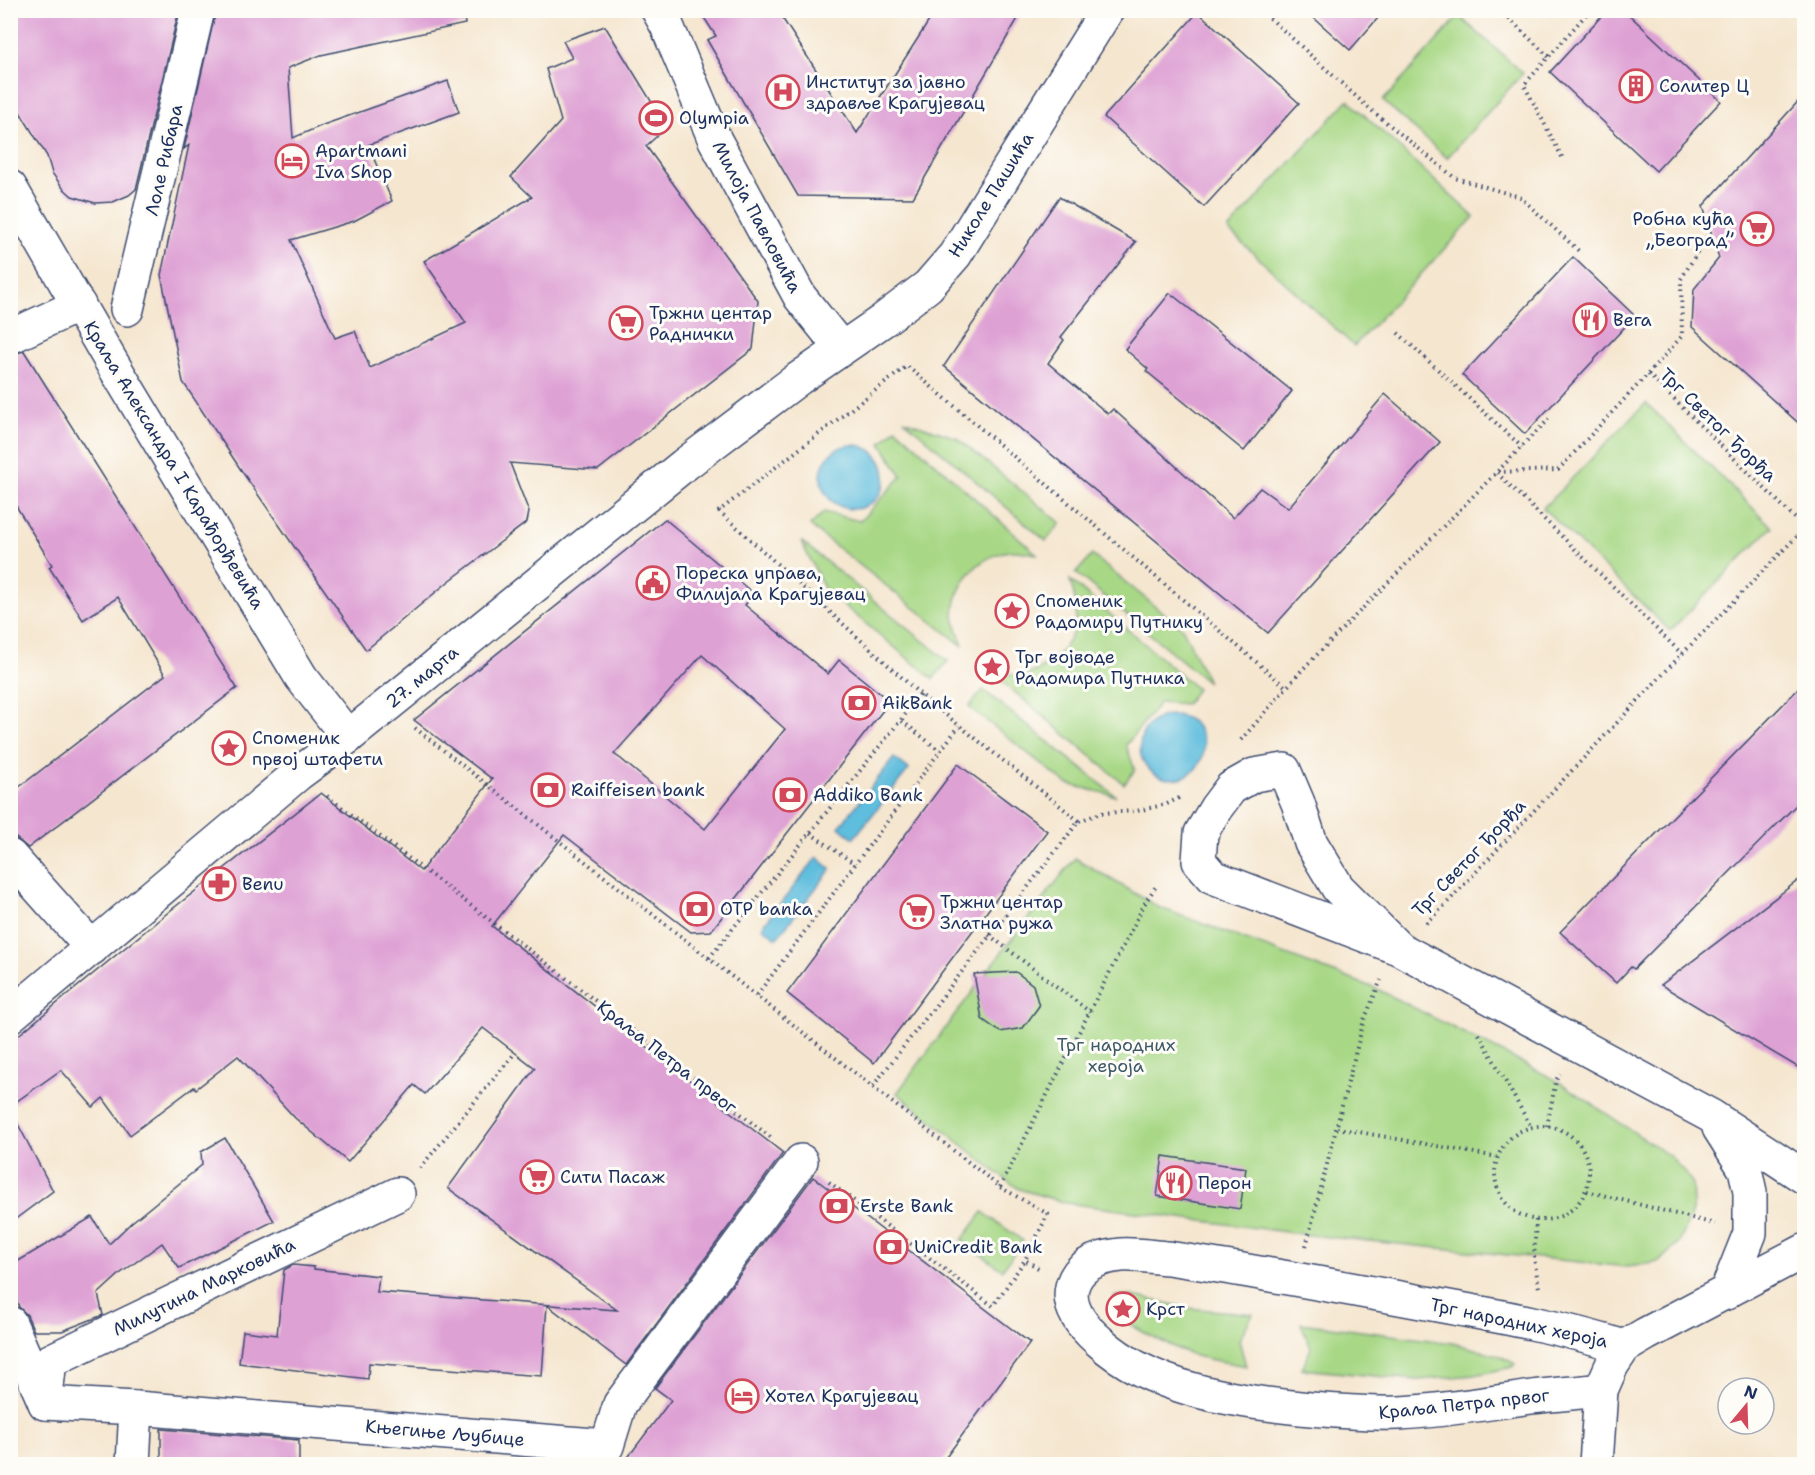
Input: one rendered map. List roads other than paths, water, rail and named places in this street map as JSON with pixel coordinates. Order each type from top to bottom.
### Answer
[{"type":"street","name":"Лоле Рибара","points":[[127,309],[198,10]]},
{"type":"street","name":"Николе Пашића","points":[[841,348],[882,321],[928,286],[955,255],[1107,10]]},
{"type":"street","name":"Милоја Павловића","points":[[662,19],[715,140],[777,255],[800,297],[841,348]]},
{"type":"street","name":"Краља Александра I Карађорђевића","points":[[10,187],[301,677],[348,737]]},
{"type":"street","points":[[10,338],[79,305]]},
{"type":"street","name":"27. марта","points":[[10,1016],[298,774],[348,737],[684,465],[841,348]]},
{"type":"street","points":[[1398,948],[1338,888],[1311,843],[1284,770],[1254,775],[1231,788],[1215,808],[1201,833],[1199,861],[1213,877],[1398,948],[1711,1116],[1804,1177]]},
{"type":"street","points":[[10,856],[92,948]]},
{"type":"street","points":[[1711,1116],[1745,1169],[1750,1192],[1750,1233],[1726,1293]]},
{"type":"street","name":"Књегиње Љубице","points":[[136,1408],[607,1446],[620,1404],[801,1161]]},
{"type":"street","name":"Милутина Марковића","points":[[45,1404],[50,1361],[398,1194]]},
{"type":"street","name":"Трг народних хероја","points":[[1601,1390],[1612,1365],[1624,1347],[1804,1251]]},
{"type":"street","name":"Трг народних хероја","points":[[1072,1287],[1081,1269],[1096,1259],[1123,1255],[1187,1261],[1298,1279],[1544,1325],[1588,1335],[1624,1347]]},
{"type":"street","name":"Краља Петра првог","points":[[1072,1287],[1071,1304],[1081,1322],[1118,1358],[1174,1383],[1225,1397],[1316,1410],[1398,1413],[1601,1390]]},
{"type":"street","points":[[10,1323],[45,1404],[136,1408],[133,1464]]},
{"type":"street","points":[[1596,1464],[1601,1390]]},
{"type":"water","points":[[853,445],[865,447],[876,454],[883,465],[885,477],[883,489],[876,500],[865,507],[853,509],[841,507],[830,500],[823,489],[821,477],[823,465],[830,454],[841,447]]},
{"type":"water","points":[[1166,715],[1178,715],[1195,724],[1202,735],[1204,747],[1202,759],[1195,770],[1178,779],[1166,779],[1154,774],[1145,765],[1140,753],[1140,741],[1145,729],[1154,720]]},
{"type":"water","points":[[894,758],[909,769],[854,838],[839,827]]},
{"type":"water","points":[[817,857],[831,869],[777,938],[762,927]]},
{"type":"place","name":"Солитер Ц","points":[[1636,86]]},
{"type":"place","name":"Институт за јавно здравље Крагујевац","points":[[783,92]]},
{"type":"place","name":"Olympia","points":[[656,118]]},
{"type":"place","name":"Apartmani Iva Shop","points":[[292,161]]},
{"type":"place","name":"Робна кућа „Београд”","points":[[1757,229]]},
{"type":"place","name":"Вега","points":[[1590,320]]},
{"type":"place","name":"Тржни центар Раднички","points":[[626,323]]},
{"type":"place","name":"Пореска управа, Филијала Крагујевац","points":[[653,583]]},
{"type":"place","name":"Споменик Радомиру Путнику","points":[[1012,611]]},
{"type":"place","name":"Трг војводе Радомира Путника","points":[[992,667]]},
{"type":"place","name":"AikBank","points":[[859,703]]},
{"type":"place","name":"Споменик првој штафети","points":[[229,748]]},
{"type":"place","name":"Raiffeisen bank","points":[[548,790]]},
{"type":"place","name":"Addiko Bank","points":[[790,795]]},
{"type":"place","name":"Benu","points":[[219,884]]},
{"type":"place","name":"OTP banka","points":[[697,909]]},
{"type":"place","name":"Тржни центар Златна ружа","points":[[917,912]]},
{"type":"place","name":"Сити Пасаж","points":[[537,1177]]},
{"type":"place","name":"Перон","points":[[1175,1183]]},
{"type":"place","name":"Erste Bank","points":[[837,1206]]},
{"type":"place","name":"UniCredit Bank","points":[[891,1247]]},
{"type":"place","name":"Крст","points":[[1123,1309]]},
{"type":"place","name":"Хотел Крагујевац","points":[[742,1396]]}]
